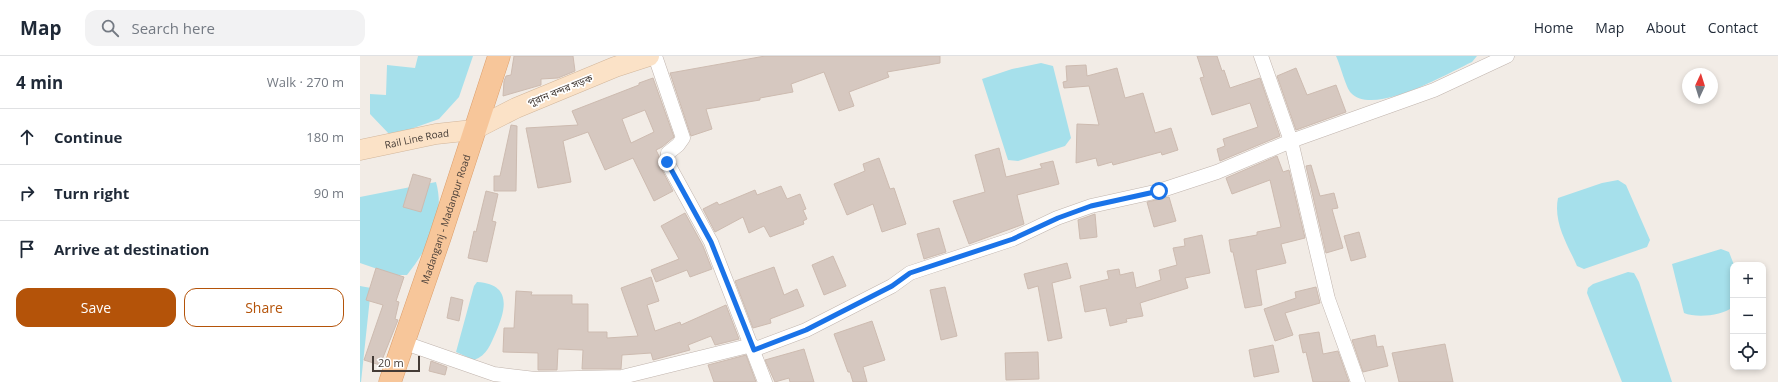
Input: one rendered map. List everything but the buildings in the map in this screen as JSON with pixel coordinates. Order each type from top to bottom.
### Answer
[{"type":"main road","name":"Madanganj - Madanpur Road","points":[[390,382],[402,342],[440,237],[499,56]]},
{"type":"street","name":"পুরান বন্দর সড়ক","points":[[474,130],[516,108],[615,67],[649,56]]},
{"type":"street","points":[[655,56],[683,138],[678,145],[668,153],[667,162],[711,242],[753,347],[765,382]]},
{"type":"street","points":[[1261,56],[1291,141],[1328,299],[1358,382]]},
{"type":"street","points":[[402,342],[494,374],[535,379],[622,377],[753,347],[806,330],[892,286],[910,273],[1013,239],[1058,218],[1091,206],[1159,191],[1217,172],[1291,141],[1434,90],[1507,56]]},
{"type":"street","name":"Rail Line Road","points":[[360,150],[436,134],[474,130]]},
{"type":"water","points":[[418,56],[473,56],[459,97],[439,119],[391,136],[370,114],[370,94],[386,95],[387,65],[415,68]]},
{"type":"water","points":[[1336,56],[1477,56],[1472,62],[1411,91],[1393,97],[1376,100],[1362,99],[1351,93]]},
{"type":"water","points":[[1041,63],[1053,66],[1071,138],[1065,146],[1018,161],[1008,160],[982,79],[1012,69]]},
{"type":"water","points":[[1618,180],[1626,185],[1650,240],[1647,247],[1584,269],[1577,266],[1559,225],[1557,207],[1558,198],[1602,183]]},
{"type":"water","points":[[436,182],[439,208],[437,220],[422,254],[407,275],[395,275],[360,263],[360,197]]},
{"type":"water","points":[[1721,249],[1729,252],[1733,262],[1730,262],[1730,309],[1716,314],[1702,316],[1684,313],[1672,264]]},
{"type":"water","points":[[1628,272],[1634,273],[1639,282],[1672,382],[1622,382],[1587,293],[1588,288],[1593,284]]},
{"type":"water","points":[[477,282],[496,287],[501,293],[504,307],[490,345],[482,355],[474,360],[456,352],[474,286]]},
{"type":"water","points":[[360,286],[371,288],[361,382],[360,382]]},
{"type":"route","points":[[667,162],[671,173],[711,242],[754,350],[806,330],[861,303],[892,286],[910,273],[931,268],[1013,239],[1058,218],[1091,206],[1159,191]]}]
